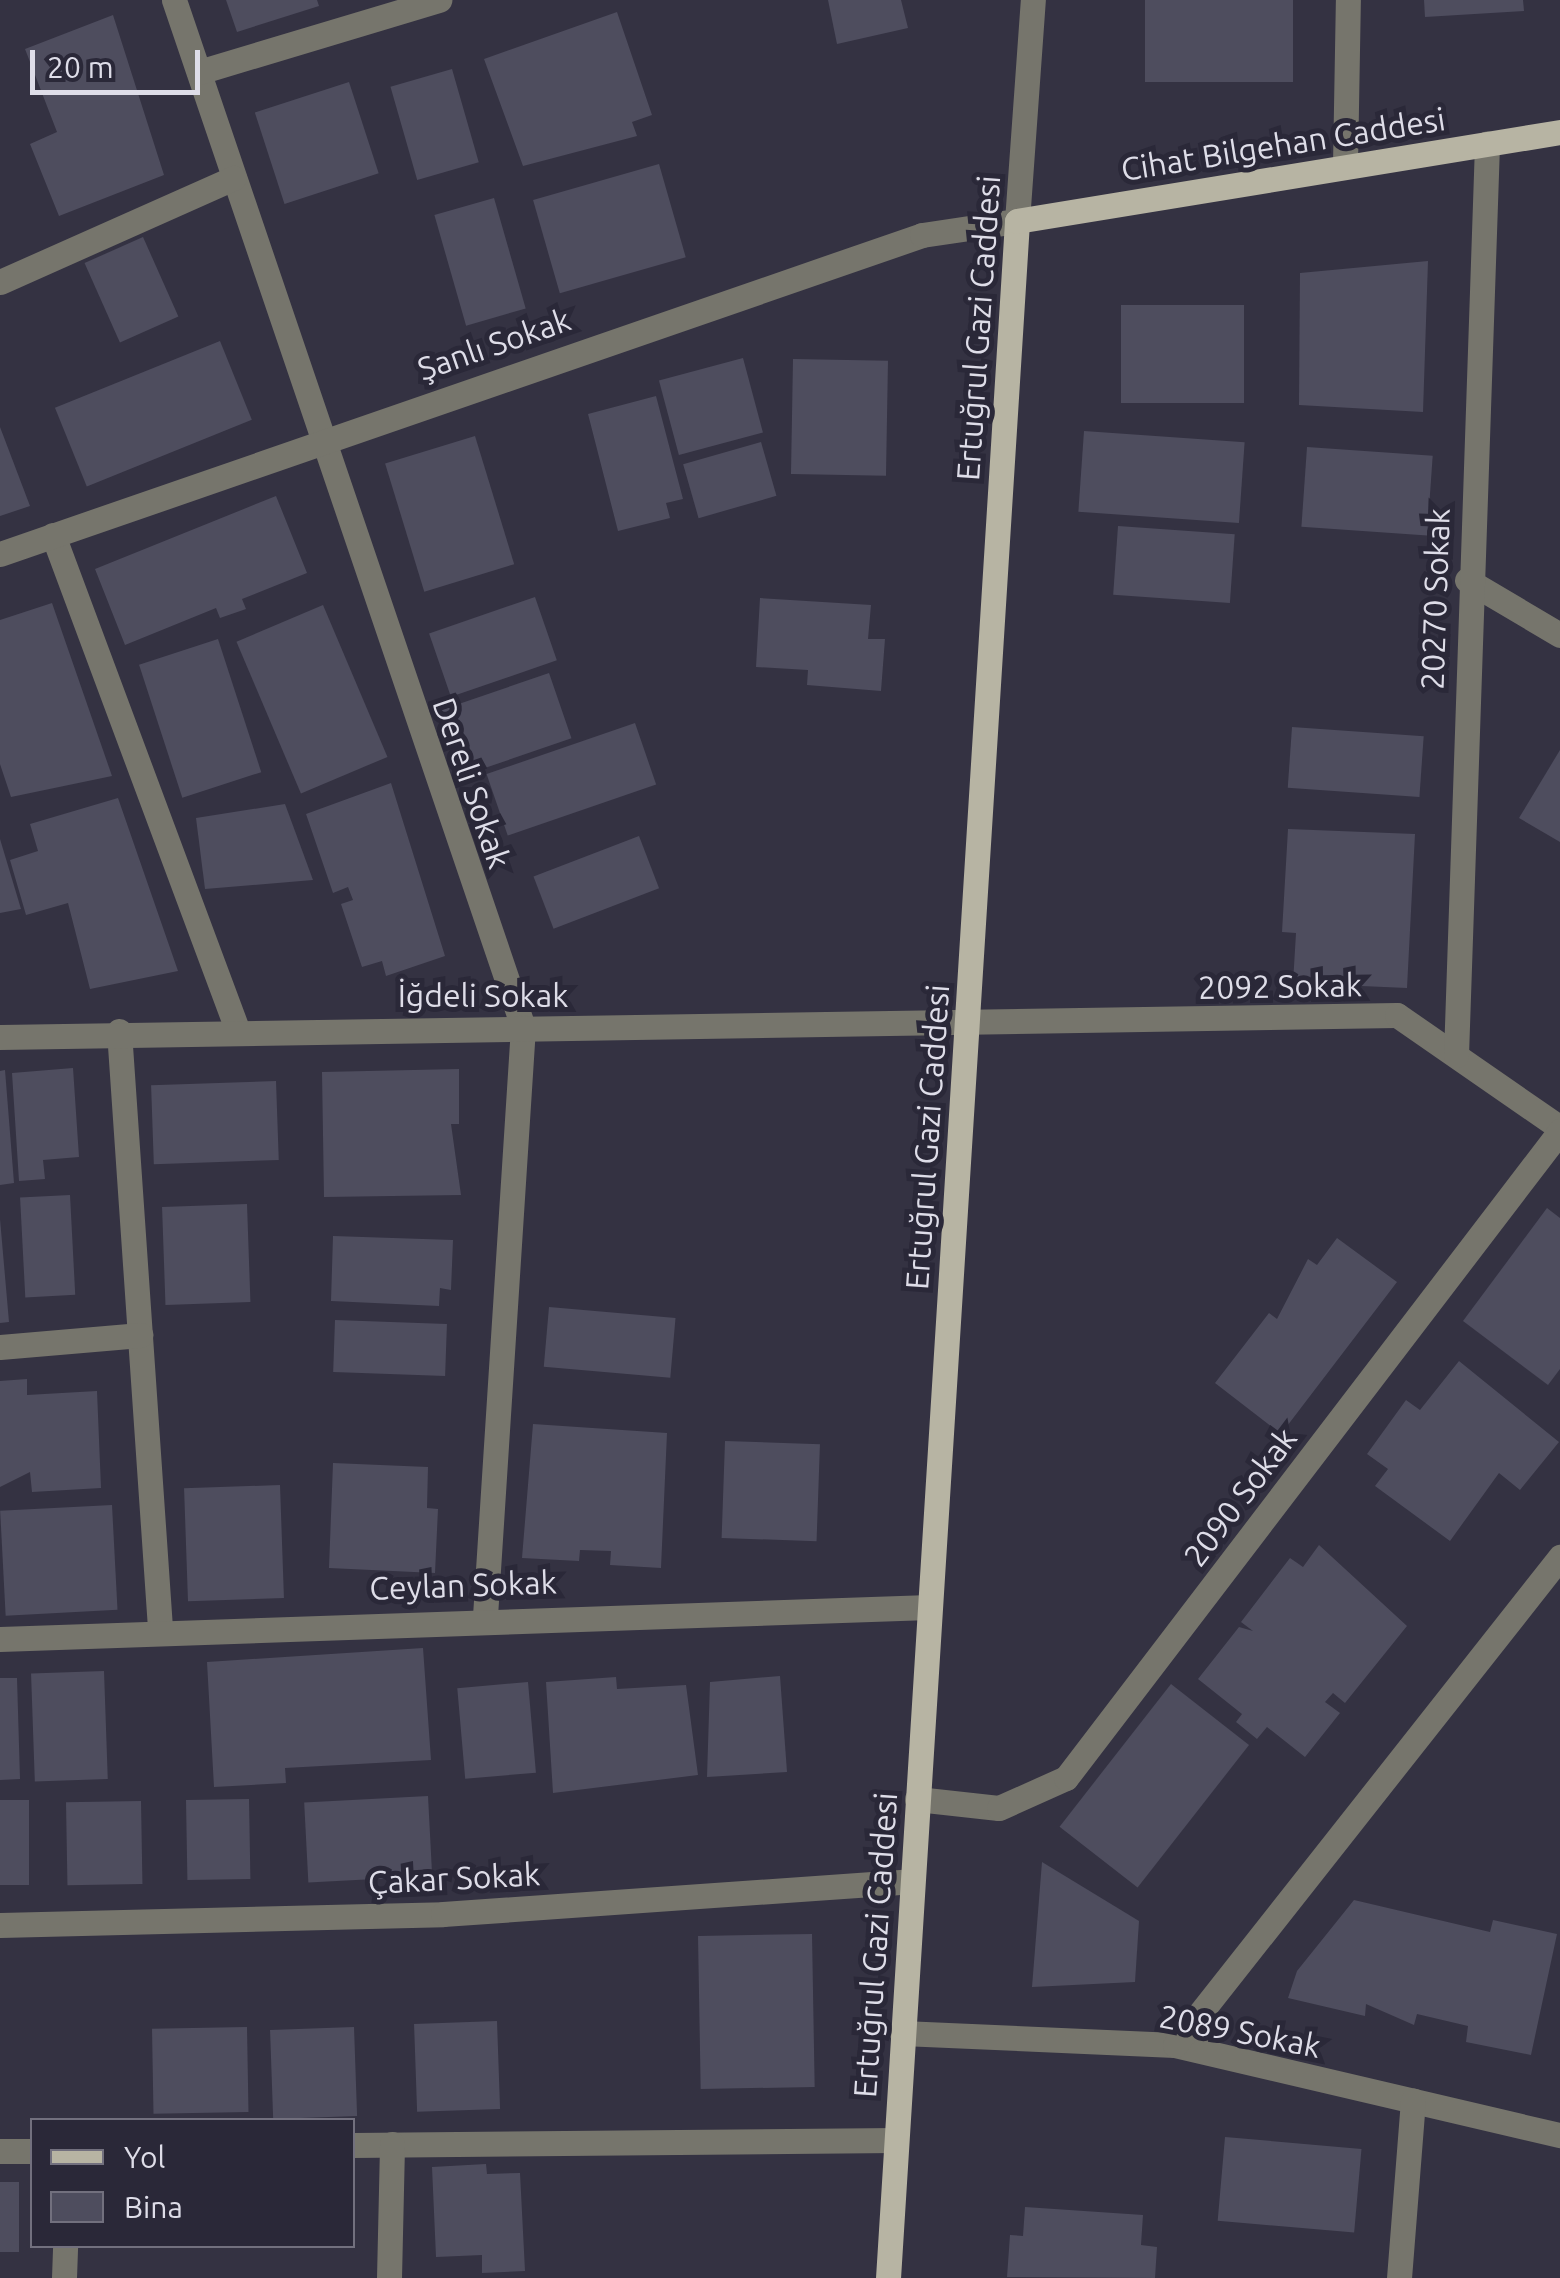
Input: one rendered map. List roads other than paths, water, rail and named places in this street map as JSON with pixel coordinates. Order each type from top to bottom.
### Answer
[{"type":"main road","name":"Cihat Bilgehan Caddesi","points":[[1016,222],[1345,164],[1560,132]]},
{"type":"main road","name":"Ertuğrul Gazi Caddesi","points":[[888,2278],[1016,222]]},
{"type":"street","name":"Dereli Sokak","points":[[174,0],[318,438],[523,1027],[485,1616]]},
{"type":"street","points":[[200,72],[440,0]]},
{"type":"street","name":"Ertuğrul Gazi Caddesi","points":[[1016,222],[1033,0]]},
{"type":"street","points":[[1345,164],[1348,0]]},
{"type":"street","name":"20270 Sokak","points":[[1456,1056],[1467,580],[1486,144]]},
{"type":"street","points":[[0,282],[234,178]]},
{"type":"street","name":"Şanlı Sokak","points":[[0,554],[318,438],[922,235],[1016,222]]},
{"type":"street","points":[[53,535],[236,1030]]},
{"type":"street","points":[[1467,580],[1560,635]]},
{"type":"street","name":"2092 Sokak","points":[[967,1026],[1398,1015],[1560,1130]]},
{"type":"street","name":"İğdeli Sokak","points":[[0,1037],[119,1031],[967,1026]]},
{"type":"street","points":[[119,1031],[160,1628]]},
{"type":"street","name":"2090 Sokak","points":[[917,1800],[999,1808],[1066,1778],[1560,1130]]},
{"type":"street","points":[[0,1346],[140,1335]]},
{"type":"street","points":[[1174,2045],[1560,1557]]},
{"type":"street","name":"Ceylan Sokak","points":[[0,1640],[160,1628],[485,1616],[928,1608]]},
{"type":"street","name":"Çakar Sokak","points":[[0,1924],[442,1914],[911,1881]]},
{"type":"street","name":"2089 Sokak","points":[[902,2033],[1174,2045],[1560,2135]]},
{"type":"street","points":[[1399,2278],[1413,2101]]},
{"type":"street","points":[[355,2145],[896,2140]]},
{"type":"street","points":[[390,2278],[392,2144]]},
{"type":"street","points":[[0,2151],[30,2151]]},
{"type":"street","points":[[64,2278],[66,2248]]}]
